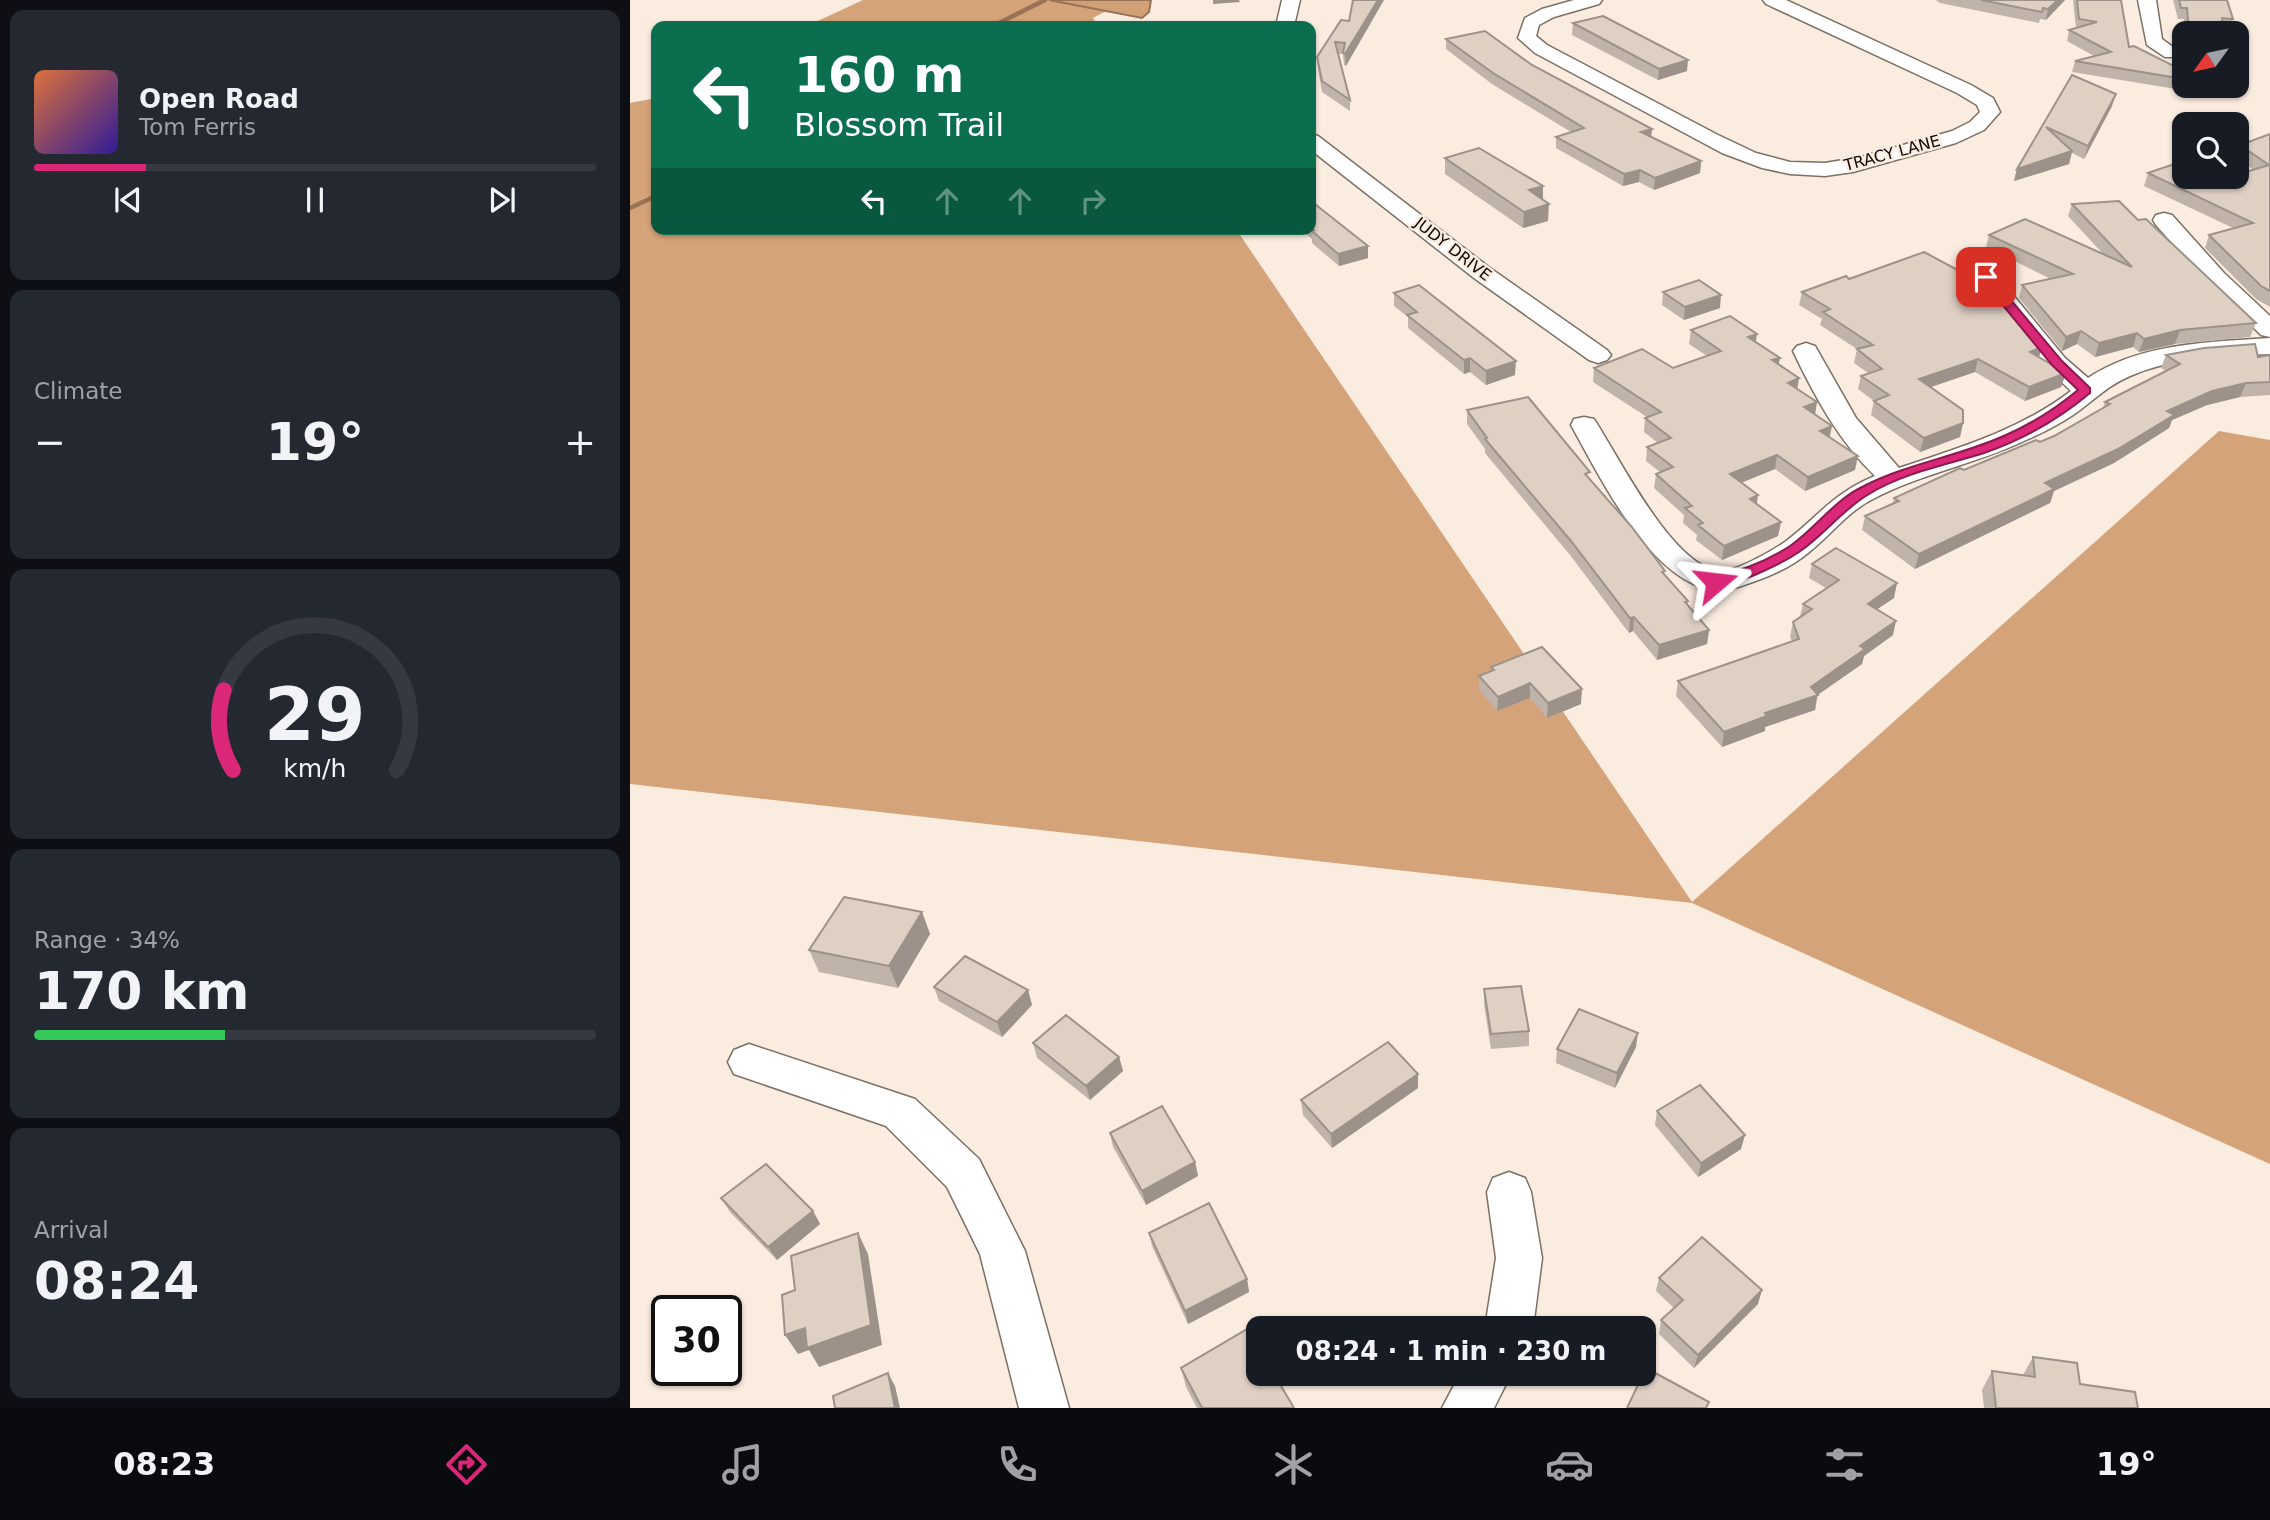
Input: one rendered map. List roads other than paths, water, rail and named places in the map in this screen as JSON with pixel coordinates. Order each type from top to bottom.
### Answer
[{"type":"street","points":[[1286,21],[1291,0]]},
{"type":"street","name":"TRACY LANE","points":[[1593,0],[1548,13],[1531,22],[1527,38],[1541,49],[1726,148],[1764,162],[1811,170],[1873,160],[1952,136],[1985,121],[1990,112],[1986,103],[1964,89],[1772,0]]},
{"type":"street","points":[[2128,1],[2148,1],[2154,41],[2172,53]]},
{"type":"street","name":"JUDY DRIVE","points":[[1316,144],[1482,273],[1598,355]]},
{"type":"street","points":[[2164,220],[2216,278],[2270,330]]},
{"type":"street","points":[[1986,277],[2034,337],[2085,391]]},
{"type":"street","points":[[1584,425],[1639,514],[1661,543],[1690,570],[1716,582],[1758,568],[1794,549],[1841,506],[1892,477],[1983,449],[2032,427],[2117,372],[2152,359],[2185,352],[2270,346]]},
{"type":"street","points":[[1806,351],[1853,438],[1892,477]]},
{"type":"street","points":[[749,1062],[900,1112],[963,1173],[1002,1251],[1044,1408]]},
{"type":"street","points":[[1509,1192],[1519,1258],[1511,1316]]},
{"type":"street","points":[[1467,1408],[1480,1386]]},
{"type":"waterway","points":[[1003,21],[1045,0]]},
{"type":"waterway","points":[[630,208],[651,198]]}]
